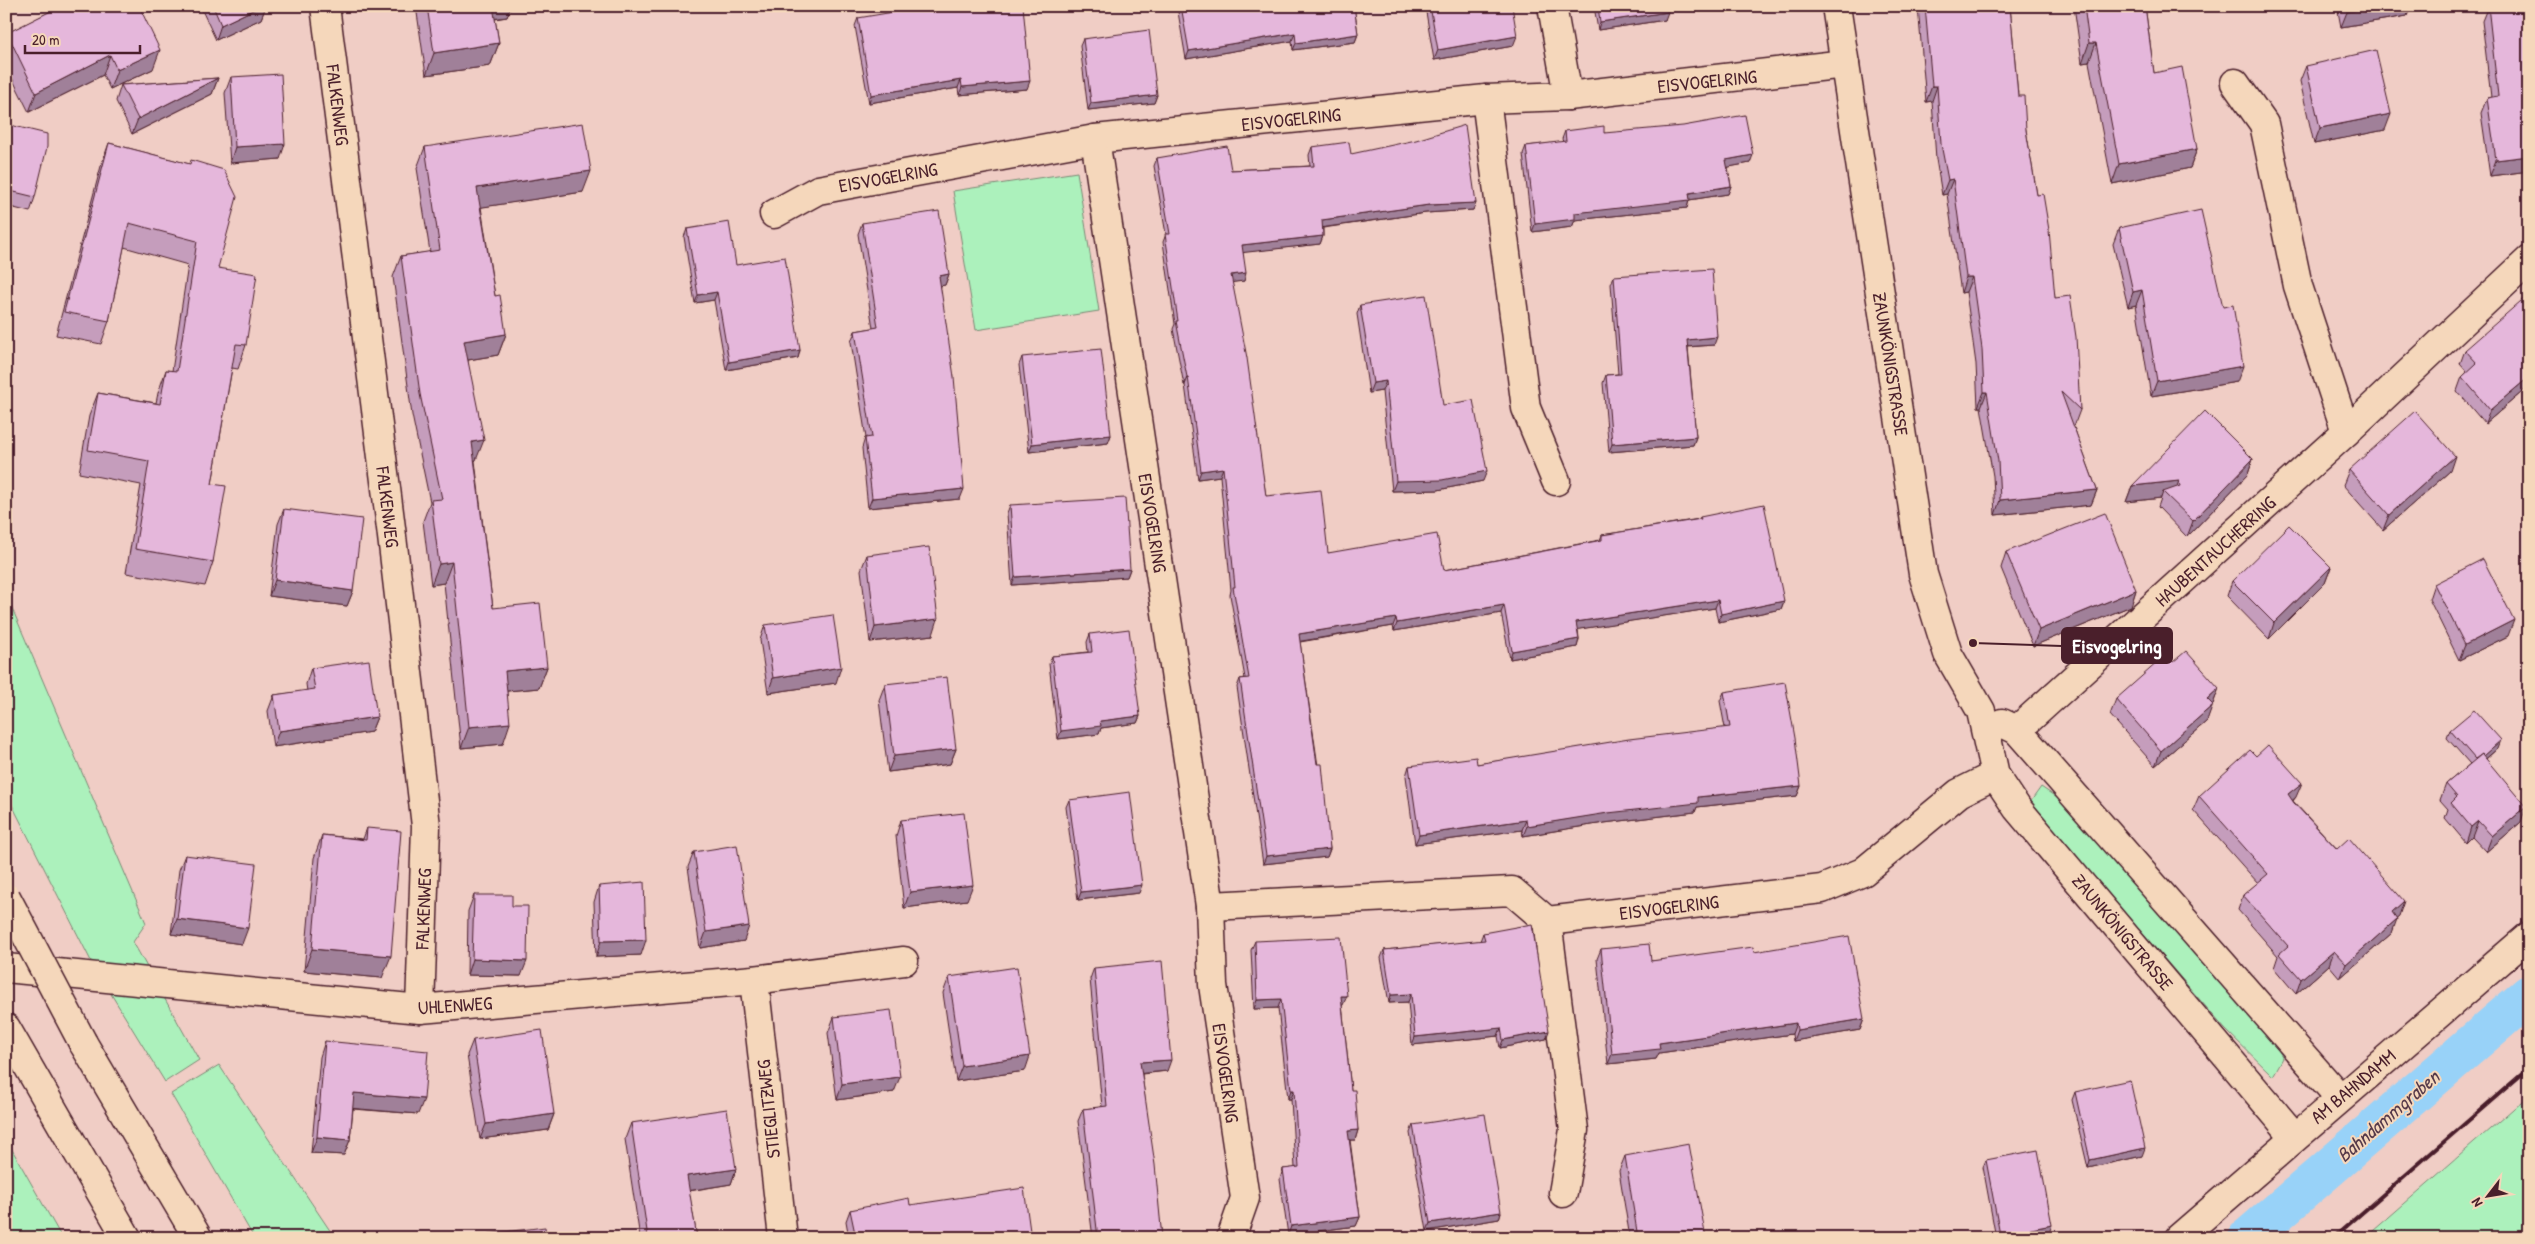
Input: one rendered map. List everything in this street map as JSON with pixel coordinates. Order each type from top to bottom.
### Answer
[{"type":"main road","name":"FALKENWEG","points":[[326,6],[426,826],[420,1009]]},
{"type":"main road","points":[[1552,6],[1568,96]]},
{"type":"main road","name":"ZAUNKÖNIGSTRASSE","points":[[1836,6],[1923,574],[1948,654],[1981,711],[1996,775],[2017,808],[2294,1136]]},
{"type":"main road","name":"EISVOGELRING","points":[[774,214],[818,190],[1095,139],[1486,100],[1568,96],[1845,64]]},
{"type":"main road","points":[[2235,83],[2264,124],[2298,286],[2346,432]]},
{"type":"main road","points":[[1486,100],[1526,408],[1556,481]]},
{"type":"main road","name":"EISVOGELRING","points":[[1095,139],[1210,906],[1213,984],[1245,1198],[1231,1238]]},
{"type":"main road","name":"HAUBENTAUCHERRING","points":[[2017,730],[2346,432],[2529,260]]},
{"type":"main road","points":[[1981,711],[2017,730],[2340,1098]]},
{"type":"main road","name":"EISVOGELRING","points":[[1547,921],[1822,889],[1863,872],[1959,793],[1996,775]]},
{"type":"main road","points":[[1210,906],[1512,891],[1547,921],[1574,1130],[1563,1192]]},
{"type":"main road","points":[[6,897],[83,1043],[198,1238]]},
{"type":"main road","name":"AM BAHNDAMM","points":[[2179,1238],[2294,1136],[2529,936]]},
{"type":"main road","name":"UHLENWEG","points":[[6,968],[420,1009],[754,980],[904,961]]},
{"type":"main road","name":"STIEGLITZWEG","points":[[754,980],[783,1238]]},
{"type":"main road","points":[[6,1028],[127,1238]]},
{"type":"green space","points":[[1077,172],[1099,311],[976,330],[953,191]]},
{"type":"green space","points":[[6,594],[146,923],[133,942],[199,1060],[165,1082],[92,963],[6,793]]},
{"type":"green space","points":[[2041,787],[2065,803],[2263,1024],[2283,1058],[2273,1076],[2225,1029],[2055,832],[2031,801]]},
{"type":"green space","points":[[219,1065],[335,1238],[254,1238],[171,1094]]},
{"type":"green space","points":[[2529,1095],[2529,1238],[2365,1238]]},
{"type":"green space","points":[[6,1139],[62,1238],[6,1238]]},
{"type":"building","points":[[61,6],[139,6],[160,50],[117,70],[110,55],[36,93],[7,33]]},
{"type":"building","points":[[213,6],[261,6],[221,25]]},
{"type":"building","points":[[427,6],[493,6],[499,43],[434,53]]},
{"type":"building","points":[[929,6],[1023,6],[1030,81],[962,87],[961,80],[871,95],[858,18]]},
{"type":"building","points":[[1181,6],[1354,6],[1358,34],[1296,43],[1295,33],[1189,51]]},
{"type":"building","points":[[1430,6],[1512,6],[1517,36],[1438,50]]},
{"type":"building","points":[[1598,6],[1667,6],[1668,12],[1600,22]]},
{"type":"building","points":[[1925,6],[2010,6],[2018,96],[2024,96],[2026,130],[2037,195],[2043,194],[2049,230],[2055,298],[2070,296],[2076,337],[2080,410],[2061,392],[2097,490],[2000,500],[1998,461],[1987,392],[1984,392],[1982,349],[1972,277],[1966,277],[1953,179],[1948,180],[1941,144],[1937,86],[1932,86]]},
{"type":"building","points":[[2084,6],[2145,6],[2154,73],[2182,67],[2197,149],[2119,164],[2096,43],[2089,43]]},
{"type":"building","points":[[2346,6],[2379,6],[2347,12]]},
{"type":"building","points":[[2488,6],[2529,6],[2529,156],[2496,160],[2487,98],[2498,96]]},
{"type":"building","points":[[1149,30],[1157,95],[1091,103],[1083,39]]},
{"type":"building","points":[[2376,50],[2391,114],[2320,128],[2306,66]]},
{"type":"building","points":[[281,74],[285,144],[235,147],[231,77]]},
{"type":"building","points":[[218,78],[138,119],[121,85]]},
{"type":"building","points":[[1745,115],[1753,155],[1726,160],[1731,186],[1689,193],[1690,200],[1575,213],[1575,219],[1535,224],[1526,146],[1566,141],[1565,131],[1604,126],[1604,133],[1683,126]]},
{"type":"building","points":[[583,123],[591,171],[477,188],[495,296],[500,295],[506,334],[464,341],[484,440],[472,442],[493,608],[540,603],[547,667],[505,671],[510,723],[469,727],[452,562],[439,564],[431,500],[442,499],[420,394],[401,256],[440,250],[425,147]]},
{"type":"building","points":[[6,124],[47,134],[47,147],[35,197],[6,190]]},
{"type":"building","points":[[1465,125],[1476,203],[1429,205],[1322,220],[1323,236],[1242,245],[1246,273],[1231,275],[1247,358],[1266,496],[1321,490],[1328,553],[1437,534],[1444,570],[1602,540],[1602,535],[1701,519],[1700,517],[1764,504],[1784,601],[1721,614],[1718,600],[1576,622],[1579,639],[1512,651],[1504,605],[1397,623],[1396,618],[1299,634],[1317,764],[1322,764],[1330,849],[1266,856],[1240,679],[1249,678],[1233,587],[1235,587],[1223,468],[1201,471],[1188,377],[1176,321],[1178,321],[1165,234],[1170,234],[1157,158],[1227,146],[1231,170],[1314,166],[1312,147],[1349,142],[1351,154],[1416,140]]},
{"type":"building","points":[[109,143],[190,164],[191,160],[224,170],[237,197],[218,268],[257,274],[246,345],[236,344],[212,484],[226,486],[213,562],[135,549],[149,461],[88,450],[98,393],[160,404],[166,370],[177,371],[197,241],[129,223],[109,321],[64,312]]},
{"type":"building","points":[[2201,210],[2223,307],[2233,305],[2243,366],[2157,381],[2142,290],[2133,292],[2119,228]]},
{"type":"building","points":[[939,211],[949,274],[939,276],[954,377],[964,489],[872,498],[865,438],[872,437],[855,331],[878,327],[862,223]]},
{"type":"building","points":[[729,222],[736,265],[785,257],[800,350],[729,362],[717,292],[698,295],[687,229]]},
{"type":"building","points":[[1712,269],[1717,337],[1687,340],[1696,437],[1612,444],[1606,375],[1621,374],[1614,276]]},
{"type":"building","points":[[2529,294],[2529,377],[2490,410],[2462,377],[2477,363],[2465,350]]},
{"type":"building","points":[[1426,295],[1443,405],[1473,400],[1487,471],[1442,480],[1396,481],[1386,381],[1373,383],[1360,305]]},
{"type":"building","points":[[1101,349],[1111,435],[1032,444],[1022,357]]},
{"type":"building","points":[[2205,411],[2253,459],[2193,521],[2163,492],[2180,486],[2179,481],[2132,486]]},
{"type":"building","points":[[2415,411],[2455,456],[2389,515],[2349,470]]},
{"type":"building","points":[[1125,498],[1130,569],[1015,577],[1010,505]]},
{"type":"building","points":[[284,509],[362,519],[353,591],[275,580]]},
{"type":"building","points":[[2105,513],[2136,590],[2039,630],[2006,552]]},
{"type":"building","points":[[2289,525],[2331,567],[2274,623],[2232,581]]},
{"type":"building","points":[[929,547],[938,619],[875,627],[867,555]]},
{"type":"building","points":[[2483,559],[2514,620],[2465,645],[2434,584]]},
{"type":"building","points":[[833,615],[841,667],[773,678],[765,625]]},
{"type":"building","points":[[1129,629],[1140,716],[1100,721],[1101,726],[1061,731],[1052,656],[1092,652],[1090,634]]},
{"type":"building","points":[[2186,651],[2219,688],[2207,699],[2213,705],[2161,751],[2116,699],[2167,654],[2173,662]]},
{"type":"building","points":[[369,660],[377,717],[279,731],[274,695],[315,689],[311,668]]},
{"type":"building","points":[[947,677],[956,749],[894,756],[885,684]]},
{"type":"building","points":[[1785,682],[1801,786],[1698,797],[1698,803],[1608,813],[1527,826],[1526,820],[1419,835],[1409,766],[1476,757],[1477,764],[1629,739],[1730,727],[1724,692]]},
{"type":"building","points":[[2474,710],[2501,740],[2483,756],[2482,754],[2475,759],[2450,730]]},
{"type":"building","points":[[2268,745],[2302,783],[2288,794],[2294,803],[2337,849],[2349,838],[2404,901],[2392,912],[2397,919],[2346,964],[2334,951],[2301,979],[2279,954],[2288,946],[2243,895],[2268,874],[2199,796],[2250,750],[2256,756]]},
{"type":"building","points":[[2482,754],[2526,807],[2492,836],[2478,821],[2471,827],[2451,803],[2457,797],[2446,784]]},
{"type":"building","points":[[1130,792],[1142,885],[1081,892],[1069,800]]},
{"type":"building","points":[[964,813],[973,885],[910,892],[901,820]]},
{"type":"building","points":[[367,828],[401,831],[391,956],[312,949],[322,835],[366,840]]},
{"type":"building","points":[[737,845],[749,926],[706,932],[694,852]]},
{"type":"building","points":[[185,855],[256,864],[248,928],[177,919]]},
{"type":"building","points":[[644,882],[646,940],[601,941],[599,886]]},
{"type":"building","points":[[474,895],[512,895],[512,906],[528,906],[527,961],[472,959]]},
{"type":"building","points":[[1532,924],[1549,1031],[1503,1040],[1501,1028],[1415,1037],[1411,994],[1391,995],[1384,950],[1485,940],[1483,933]]},
{"type":"building","points":[[1849,936],[1864,1019],[1797,1030],[1796,1023],[1659,1043],[1660,1049],[1612,1054],[1601,949],[1649,944],[1651,961],[1753,947],[1754,952]]},
{"type":"building","points":[[1341,937],[1347,996],[1341,996],[1351,1090],[1355,1090],[1358,1130],[1348,1131],[1360,1217],[1291,1226],[1283,1169],[1299,1167],[1294,1090],[1291,1090],[1281,999],[1257,1000],[1255,941]]},
{"type":"building","points":[[1162,961],[1171,1060],[1140,1062],[1155,1165],[1162,1238],[1098,1238],[1083,1109],[1107,1106],[1094,968]]},
{"type":"building","points":[[1017,967],[1030,1056],[962,1066],[949,977]]},
{"type":"building","points":[[891,1010],[900,1077],[842,1084],[834,1017]]},
{"type":"building","points":[[542,1030],[554,1114],[486,1124],[473,1040]]},
{"type":"building","points":[[325,1041],[428,1051],[424,1099],[354,1093],[350,1140],[317,1137]]},
{"type":"building","points":[[2130,1080],[2145,1148],[2090,1160],[2075,1092]]},
{"type":"building","points":[[727,1109],[736,1169],[687,1176],[697,1238],[648,1238],[631,1123]]},
{"type":"building","points":[[1485,1114],[1501,1212],[1430,1223],[1413,1125]]},
{"type":"building","points":[[1689,1144],[1706,1238],[1638,1238],[1625,1156]]},
{"type":"building","points":[[2038,1150],[2052,1225],[2000,1235],[1986,1160]]},
{"type":"building","points":[[1024,1188],[1031,1238],[856,1238],[850,1210],[909,1198],[910,1205]]},
{"type":"building","points":[[545,1227],[546,1238],[489,1238],[488,1234]]},
{"type":"waterway","name":"Bahndammgraben","points":[[2248,1238],[2529,995]]},
{"type":"railway","points":[[2333,1238],[2529,1068]]},
{"type":"place","name":"Eisvogelring","points":[[1973,643]]}]
